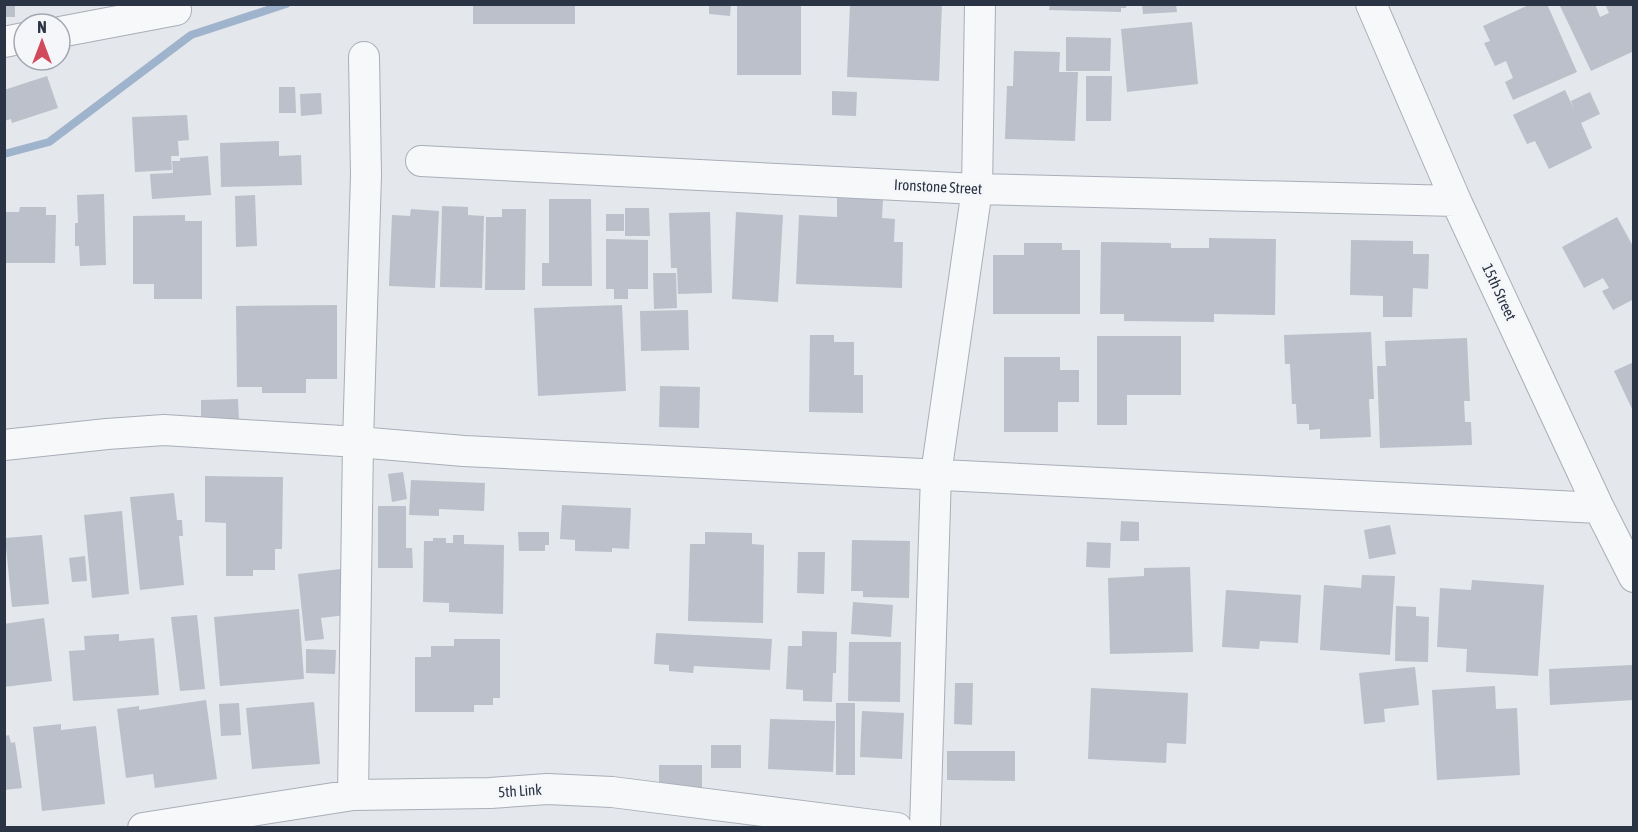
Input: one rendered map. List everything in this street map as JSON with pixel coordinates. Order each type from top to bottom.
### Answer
[{"type":"street","points":[[925,828],[936,474],[977,189],[980,4]]},
{"type":"street","name":"15th Street","points":[[1371,4],[1456,201],[1599,508],[1634,577]]},
{"type":"street","points":[[72,30],[177,10]]},
{"type":"street","points":[[353,795],[358,442],[366,175],[364,57]]},
{"type":"street","name":"Ironstone Street","points":[[421,161],[977,189],[1456,201]]},
{"type":"street","points":[[4,445],[164,430],[465,451],[1599,508]]},
{"type":"street","name":"5th Link","points":[[143,828],[265,818],[353,795],[490,793],[547,789],[612,792],[897,828]]},
{"type":"building","points":[[4,4],[15,4],[12,17],[4,17]]},
{"type":"building","points":[[473,4],[575,4],[575,24],[473,24]]},
{"type":"building","points":[[709,4],[731,4],[730,16],[709,14]]},
{"type":"building","points":[[744,4],[801,4],[801,75],[737,75],[737,6],[744,6]]},
{"type":"building","points":[[850,4],[942,4],[939,81],[847,77]]},
{"type":"building","points":[[1050,4],[1127,4],[1126,8],[1121,8],[1121,12],[1049,10]]},
{"type":"building","points":[[1142,4],[1176,4],[1177,12],[1143,14]]},
{"type":"building","points":[[1531,4],[1547,4],[1577,72],[1513,100],[1505,82],[1513,78],[1506,61],[1495,66],[1484,43],[1490,41],[1483,26]]},
{"type":"building","points":[[1563,4],[1595,4],[1600,17],[1609,13],[1605,4],[1634,4],[1634,51],[1591,71],[1560,6]]},
{"type":"building","points":[[1192,22],[1198,84],[1127,92],[1121,29]]},
{"type":"building","points":[[1066,37],[1111,38],[1110,71],[1066,71]]},
{"type":"building","points":[[1014,51],[1060,52],[1059,72],[1078,72],[1075,141],[1005,139],[1007,86],[1013,86]]},
{"type":"building","points":[[47,76],[58,108],[12,123],[11,119],[4,121],[4,90]]},
{"type":"building","points":[[1086,76],[1112,76],[1111,121],[1086,121]]},
{"type":"building","points":[[279,87],[295,87],[296,113],[279,113]]},
{"type":"building","points":[[1565,90],[1574,109],[1571,101],[1590,92],[1600,114],[1581,123],[1592,148],[1549,169],[1535,141],[1527,144],[1513,115]]},
{"type":"building","points":[[832,91],[857,92],[856,116],[832,115]]},
{"type":"building","points":[[321,93],[322,114],[301,116],[300,94]]},
{"type":"building","points":[[187,115],[189,140],[178,141],[179,156],[171,156],[172,170],[135,172],[132,117]]},
{"type":"building","points":[[279,141],[279,156],[301,155],[302,185],[221,187],[220,143]]},
{"type":"building","points":[[208,156],[211,195],[152,199],[150,174],[173,173],[172,161],[180,161],[180,158]]},
{"type":"building","points":[[104,194],[106,265],[80,266],[79,246],[75,246],[75,223],[78,223],[77,195]]},
{"type":"building","points":[[255,195],[257,246],[236,247],[235,196]]},
{"type":"building","points":[[837,198],[883,199],[882,218],[895,219],[894,242],[903,242],[902,288],[796,284],[799,215],[837,217]]},
{"type":"building","points":[[549,199],[591,199],[592,286],[542,286],[542,263],[549,263]]},
{"type":"building","points":[[442,206],[468,207],[468,215],[484,216],[482,288],[440,287]]},
{"type":"building","points":[[20,207],[46,207],[46,215],[56,215],[55,263],[4,263],[4,212],[19,212]]},
{"type":"building","points":[[625,208],[649,208],[650,236],[625,236]]},
{"type":"building","points":[[411,209],[439,211],[435,288],[389,286],[392,215],[410,216]]},
{"type":"building","points":[[502,209],[526,209],[525,290],[485,290],[486,217],[502,217]]},
{"type":"building","points":[[710,212],[712,293],[678,294],[677,268],[671,268],[669,213]]},
{"type":"building","points":[[736,212],[783,215],[778,302],[732,299]]},
{"type":"building","points":[[606,214],[624,214],[624,231],[606,231]]},
{"type":"building","points":[[185,215],[185,221],[202,221],[202,299],[154,299],[154,284],[133,284],[133,216]]},
{"type":"building","points":[[1617,217],[1634,248],[1634,299],[1613,310],[1602,291],[1609,288],[1603,278],[1584,288],[1562,247]]},
{"type":"building","points":[[1209,238],[1276,239],[1275,315],[1214,314],[1214,322],[1124,321],[1124,314],[1100,314],[1101,242],[1171,243],[1171,248],[1209,248]]},
{"type":"building","points":[[606,239],[648,240],[648,289],[628,289],[628,299],[614,299],[614,289],[606,289]]},
{"type":"building","points":[[1351,240],[1413,241],[1413,254],[1429,254],[1428,289],[1413,288],[1412,317],[1383,317],[1383,296],[1350,295]]},
{"type":"building","points":[[1024,243],[1062,243],[1062,250],[1080,250],[1080,314],[993,314],[993,255],[1024,255]]},
{"type":"building","points":[[653,273],[676,273],[677,308],[654,309]]},
{"type":"building","points":[[337,305],[337,379],[306,379],[306,393],[262,393],[262,387],[237,387],[236,306]]},
{"type":"building","points":[[622,305],[626,391],[538,396],[534,308]]},
{"type":"building","points":[[688,310],[689,350],[641,351],[640,311]]},
{"type":"building","points":[[1371,332],[1374,399],[1369,399],[1371,437],[1320,439],[1320,429],[1309,430],[1309,424],[1297,424],[1296,404],[1292,404],[1290,364],[1285,364],[1284,335]]},
{"type":"building","points":[[810,335],[834,335],[834,342],[854,342],[854,375],[863,375],[863,413],[809,412]]},
{"type":"building","points":[[1097,336],[1181,336],[1181,395],[1127,395],[1127,425],[1097,425]]},
{"type":"building","points":[[1467,338],[1470,401],[1464,401],[1465,422],[1471,422],[1472,445],[1380,448],[1377,366],[1386,366],[1385,341]]},
{"type":"building","points":[[1004,357],[1060,357],[1060,370],[1079,370],[1079,402],[1058,402],[1058,432],[1004,432]]},
{"type":"building","points":[[1634,362],[1634,413],[1614,371]]},
{"type":"building","points":[[660,386],[700,387],[699,428],[659,427]]},
{"type":"building","points":[[238,399],[239,420],[201,421],[201,400]]},
{"type":"building","points":[[403,472],[407,499],[392,502],[388,474]]},
{"type":"building","points":[[205,476],[283,477],[282,549],[275,549],[275,570],[253,570],[253,576],[226,576],[226,523],[205,522]]},
{"type":"building","points":[[411,480],[485,483],[484,511],[439,509],[439,516],[409,515]]},
{"type":"building","points":[[174,493],[177,520],[182,520],[183,536],[179,536],[184,585],[140,590],[130,497]]},
{"type":"building","points":[[562,505],[631,508],[629,549],[612,548],[612,552],[575,551],[575,540],[560,539]]},
{"type":"building","points":[[378,506],[406,506],[406,548],[412,548],[413,568],[378,568]]},
{"type":"building","points":[[122,511],[129,594],[92,598],[84,515]]},
{"type":"building","points":[[1121,521],[1139,522],[1139,541],[1120,541]]},
{"type":"building","points":[[1390,525],[1396,554],[1369,559],[1364,530]]},
{"type":"building","points":[[518,532],[549,532],[549,545],[545,545],[545,551],[519,551]]},
{"type":"building","points":[[705,532],[752,533],[752,544],[764,545],[763,623],[688,621],[690,544],[705,544]]},
{"type":"building","points":[[42,535],[49,604],[12,607],[5,538]]},
{"type":"building","points":[[453,535],[464,535],[464,544],[504,545],[503,614],[449,612],[449,603],[423,602],[424,541],[446,538],[446,543],[453,543]]},
{"type":"building","points":[[852,540],[910,541],[909,598],[863,597],[863,591],[851,591]]},
{"type":"building","points":[[1087,542],[1111,543],[1110,568],[1086,567]]},
{"type":"building","points":[[798,552],[825,552],[824,594],[797,593]]},
{"type":"building","points":[[85,556],[87,581],[72,582],[69,558]]},
{"type":"building","points":[[1190,567],[1193,652],[1110,654],[1108,578],[1144,576],[1144,568]]},
{"type":"building","points":[[341,569],[346,615],[321,618],[324,639],[305,641],[298,574]]},
{"type":"building","points":[[1362,575],[1395,576],[1390,655],[1320,650],[1324,585],[1361,588]]},
{"type":"building","points":[[1472,580],[1544,585],[1538,676],[1466,672],[1467,649],[1437,647],[1440,588],[1471,590]]},
{"type":"building","points":[[1226,590],[1301,595],[1298,643],[1260,641],[1259,649],[1222,647]]},
{"type":"building","points":[[853,602],[893,605],[891,637],[851,634]]},
{"type":"building","points":[[1396,606],[1416,607],[1416,616],[1429,617],[1428,662],[1395,661]]},
{"type":"building","points":[[299,609],[304,679],[220,686],[214,617]]},
{"type":"building","points":[[197,615],[205,689],[180,691],[171,617]]},
{"type":"building","points":[[44,618],[52,681],[4,687],[4,624]]},
{"type":"building","points":[[802,631],[837,632],[836,673],[833,673],[832,702],[803,701],[803,690],[786,689],[788,646],[802,646]]},
{"type":"building","points":[[656,633],[772,639],[770,670],[694,666],[693,673],[669,671],[669,665],[654,664]]},
{"type":"building","points":[[119,634],[119,641],[154,638],[159,695],[73,701],[69,651],[85,650],[84,636]]},
{"type":"building","points":[[454,639],[500,639],[500,698],[493,698],[493,705],[474,705],[474,712],[415,712],[415,657],[431,657],[431,646],[454,646]]},
{"type":"building","points":[[849,642],[901,642],[900,702],[848,701]]},
{"type":"building","points":[[306,649],[336,650],[335,674],[306,673]]},
{"type":"building","points":[[1632,665],[1634,700],[1550,705],[1549,669]]},
{"type":"building","points":[[1415,667],[1419,705],[1384,709],[1385,722],[1364,724],[1359,673]]},
{"type":"building","points":[[955,683],[973,683],[972,725],[954,724]]},
{"type":"building","points":[[1495,686],[1496,709],[1517,708],[1520,775],[1437,780],[1432,690]]},
{"type":"building","points":[[1091,688],[1188,693],[1186,744],[1167,743],[1166,763],[1088,759]]},
{"type":"building","points":[[206,700],[217,779],[155,788],[153,774],[126,778],[117,709],[139,706],[139,710]]},
{"type":"building","points":[[314,702],[320,764],[252,769],[246,708]]},
{"type":"building","points":[[239,703],[241,735],[221,736],[219,704]]},
{"type":"building","points":[[836,703],[855,703],[855,775],[836,775]]},
{"type":"building","points":[[862,711],[904,713],[902,759],[860,757]]},
{"type":"building","points":[[770,719],[835,721],[833,772],[768,769]]},
{"type":"building","points":[[61,724],[61,730],[96,726],[105,804],[42,811],[33,727]]},
{"type":"building","points":[[9,735],[11,743],[15,742],[22,788],[4,790],[4,736]]},
{"type":"building","points":[[711,745],[741,745],[741,768],[711,768]]},
{"type":"building","points":[[947,751],[1015,751],[1015,781],[947,780]]},
{"type":"building","points":[[659,765],[702,765],[702,788],[659,788]]},
{"type":"waterway","points":[[4,154],[49,142],[191,35],[286,4]]}]
